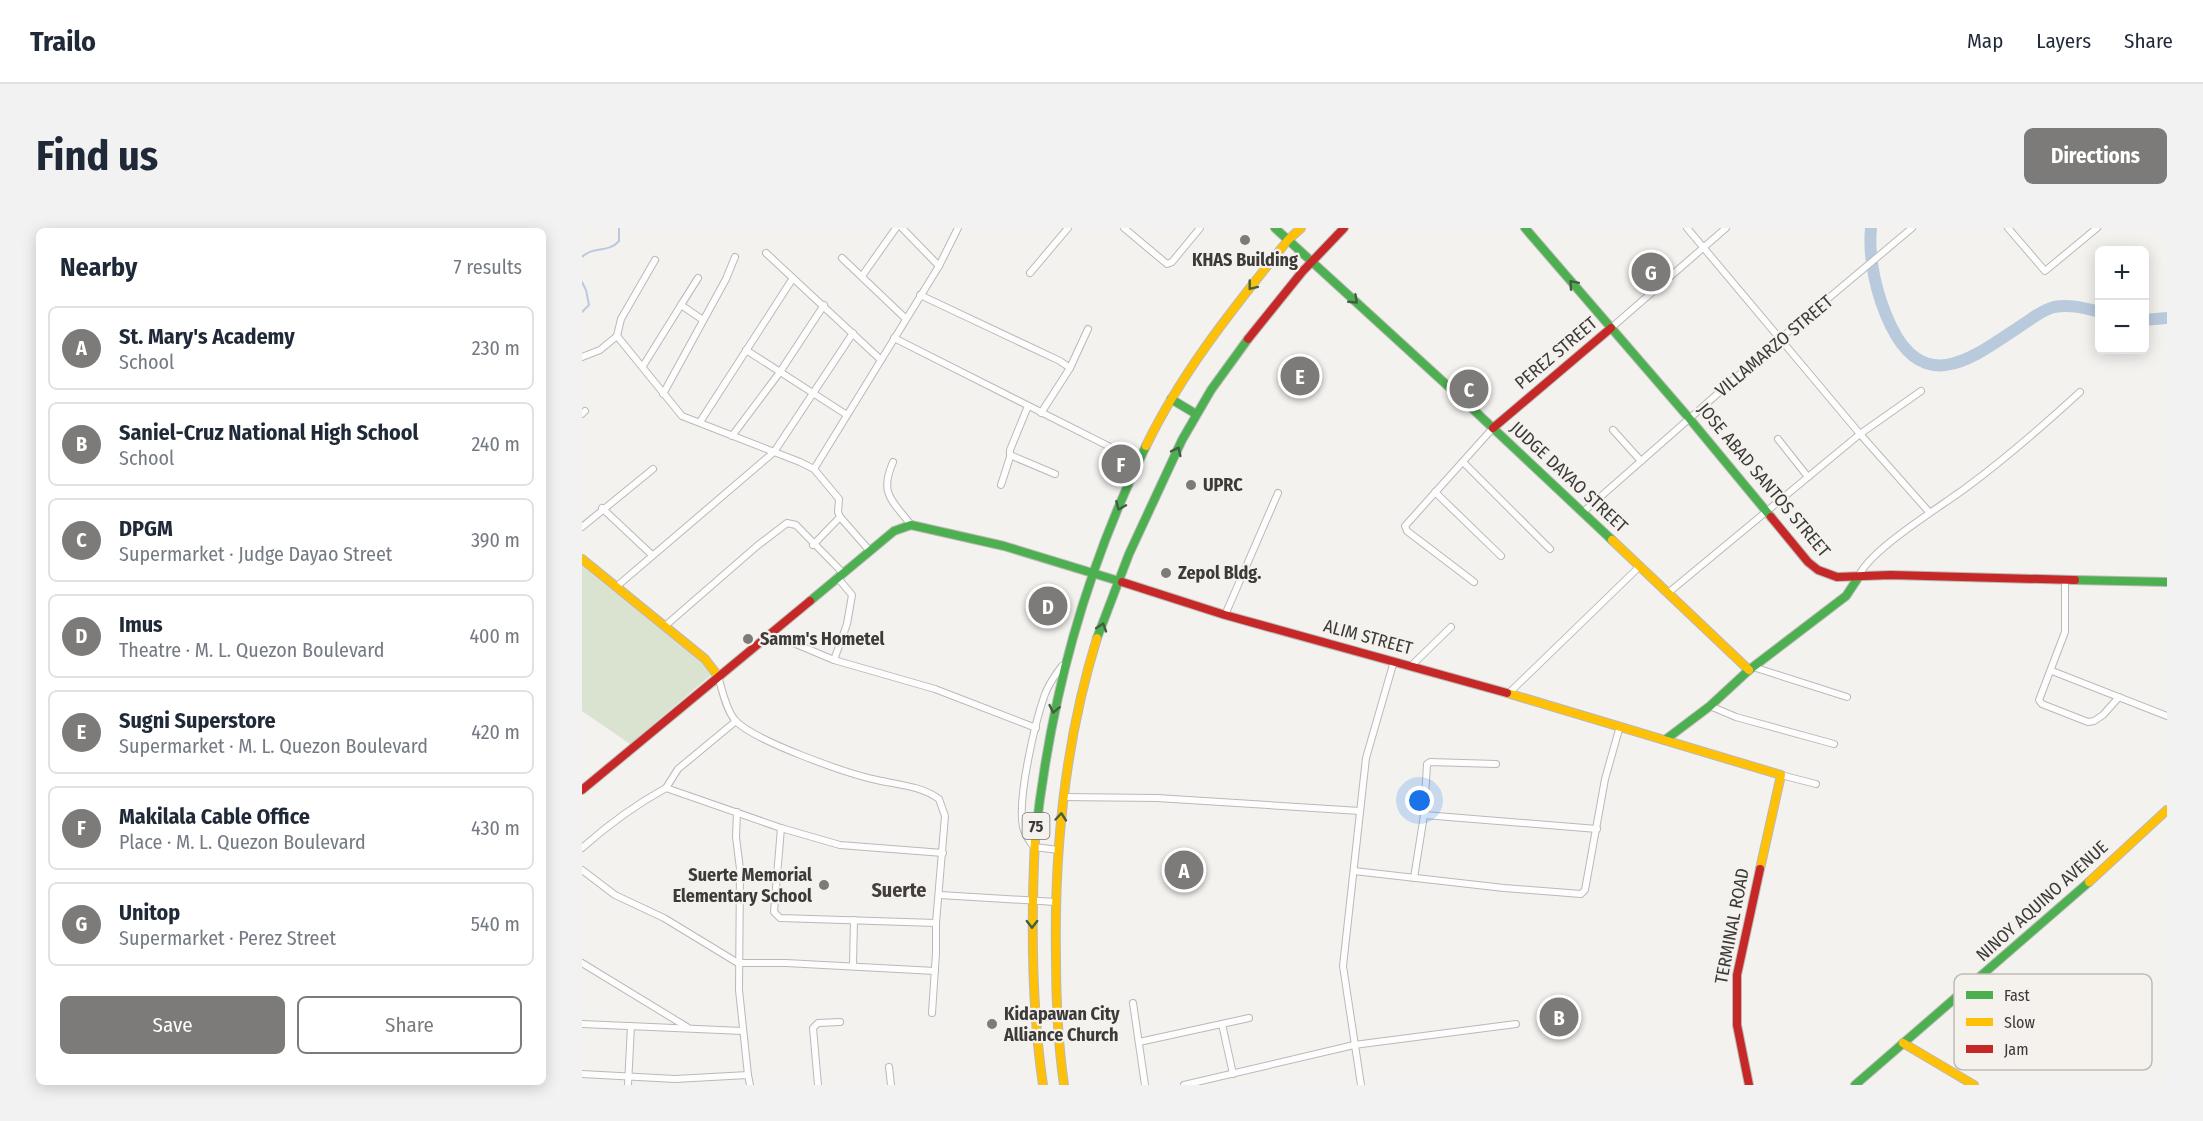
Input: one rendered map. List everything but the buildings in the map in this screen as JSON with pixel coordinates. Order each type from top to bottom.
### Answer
[{"type":"main road","name":"JUDGE DAYAO STREET","points":[[1275,228],[1751,668]]},
{"type":"main road","name":"75","points":[[1043,1085],[1034,988],[1032,901],[1034,847],[1044,755],[1064,663],[1092,572],[1138,461],[1171,399],[1218,329],[1288,240],[1301,228]]},
{"type":"main road","name":"75","points":[[1064,1085],[1059,1036],[1056,902],[1059,850],[1063,797],[1075,721],[1088,669],[1118,581],[1165,475],[1196,414],[1242,346],[1311,261],[1344,228]]},
{"type":"main road","name":"JOSE ABAD SANTOS STREET","points":[[1530,230],[1817,570],[1834,578],[1891,575],[2167,582]]},
{"type":"main road","name":"PEREZ STREET","points":[[1492,428],[1611,328]]},
{"type":"main road","points":[[1171,399],[1196,414]]},
{"type":"main road","points":[[582,790],[718,676],[772,634],[869,550],[894,531],[911,525]]},
{"type":"main road","name":"ALIM STREET","points":[[911,525],[1004,546],[1225,615],[1509,693],[1781,775]]},
{"type":"main road","points":[[582,559],[705,659],[718,676]]},
{"type":"main road","points":[[1665,740],[1710,706],[1751,668],[1846,596],[1858,578]]},
{"type":"main road","name":"TERMINAL ROAD","points":[[1749,1085],[1737,1025],[1736,984],[1781,775]]},
{"type":"main road","name":"NINOY AQUINO AVENUE","points":[[1983,974],[2076,894],[2167,810]]},
{"type":"main road","name":"NINOY AQUINO AVENUE","points":[[1855,1085],[1954,999]]},
{"type":"main road","points":[[1903,1043],[1974,1085]]},
{"type":"street","points":[[862,276],[896,228]]},
{"type":"street","points":[[902,228],[939,266]]},
{"type":"street","points":[[814,470],[905,318],[939,266],[958,228]]},
{"type":"street","points":[[1030,273],[1068,228]]},
{"type":"street","points":[[1124,228],[1167,264],[1172,262],[1200,228]]},
{"type":"street","points":[[1687,228],[1860,434],[1929,512]]},
{"type":"street","name":"PEREZ STREET","points":[[1611,328],[1726,228]]},
{"type":"street","name":"VILLAMARZO STREET","points":[[1582,513],[1781,338],[1912,228]]},
{"type":"street","points":[[2008,228],[2045,271],[2097,228]]},
{"type":"street","points":[[766,253],[881,360]]},
{"type":"street","points":[[663,394],[726,279],[735,257]]},
{"type":"street","points":[[842,258],[905,318]]},
{"type":"street","points":[[582,357],[600,350],[617,336],[621,319],[655,260]]},
{"type":"street","points":[[644,366],[698,278]]},
{"type":"street","points":[[700,422],[793,278]]},
{"type":"street","points":[[920,295],[1060,361],[1070,368]]},
{"type":"street","points":[[681,305],[703,320]]},
{"type":"street","points":[[732,436],[780,372],[824,305]]},
{"type":"street","points":[[1041,413],[1070,368],[1088,329]]},
{"type":"street","points":[[616,587],[774,452],[853,333]]},
{"type":"street","points":[[617,336],[644,366],[663,394],[682,416],[814,470],[839,499],[840,517],[869,550]]},
{"type":"street","points":[[894,338],[1138,461]]},
{"type":"street","points":[[746,350],[847,415]]},
{"type":"street","points":[[1668,593],[1860,434],[1921,391]]},
{"type":"street","points":[[1858,578],[1867,563],[1929,512],[1966,488],[2080,392]]},
{"type":"street","points":[[1001,485],[1010,450],[1028,406]]},
{"type":"street","name":"PEREZ STREET","points":[[1474,582],[1405,527],[1408,520],[1492,428]]},
{"type":"street","points":[[1613,430],[1641,460]]},
{"type":"street","points":[[1778,439],[1808,477]]},
{"type":"street","points":[[1010,457],[1054,474]]},
{"type":"street","points":[[893,462],[886,489],[911,525]]},
{"type":"street","points":[[1463,462],[1550,549]]},
{"type":"street","points":[[582,527],[602,508],[653,469]]},
{"type":"street","points":[[1435,492],[1501,555]]},
{"type":"street","points":[[1225,615],[1278,493]]},
{"type":"street","points":[[602,508],[652,555]]},
{"type":"street","points":[[813,545],[840,517]]},
{"type":"street","points":[[665,626],[787,523],[796,525],[840,575],[852,595],[847,624],[834,660]]},
{"type":"street","points":[[1509,693],[1640,566]]},
{"type":"street","points":[[2065,580],[2065,632],[2052,670],[2039,698],[2040,702],[2088,722],[2100,719],[2119,697]]},
{"type":"street","points":[[1411,666],[1451,627]]},
{"type":"street","points":[[772,634],[834,660],[935,689],[1036,728]]},
{"type":"street","points":[[1361,1085],[1344,966],[1366,759],[1394,662]]},
{"type":"street","points":[[1059,850],[1034,847],[1026,836],[1022,816],[1027,770],[1036,728],[1048,688],[1064,663]]},
{"type":"street","points":[[1751,668],[1847,697]]},
{"type":"street","points":[[2052,670],[2167,716]]},
{"type":"street","points":[[718,676],[730,713],[736,721],[751,732],[842,770],[879,781],[913,787],[939,799],[945,816],[936,923],[932,1013]]},
{"type":"street","points":[[1710,706],[1736,717],[1834,744]]},
{"type":"street","points":[[582,848],[622,814],[666,788],[678,769],[736,721]]},
{"type":"street","points":[[1354,871],[1581,894],[1585,890],[1605,779],[1620,726]]},
{"type":"street","points":[[1414,878],[1424,815],[1427,764],[1430,762],[1496,764]]},
{"type":"street","name":"ALIM STREET","points":[[1781,775],[1816,784]]},
{"type":"street","points":[[666,788],[781,828],[851,847],[943,853]]},
{"type":"street","points":[[1063,797],[1157,798],[1360,811]]},
{"type":"street","points":[[737,813],[736,837],[740,869],[738,963],[750,1085]]},
{"type":"street","points":[[1424,815],[1597,829]]},
{"type":"street","points":[[781,828],[774,912],[780,918],[936,923]]},
{"type":"street","points":[[582,870],[615,895],[664,918],[738,963],[853,965],[935,970]]},
{"type":"street","points":[[940,895],[1056,902]]},
{"type":"street","points":[[853,965],[854,920]]},
{"type":"street","points":[[582,963],[688,1028]]},
{"type":"street","points":[[1133,1003],[1145,1085]]},
{"type":"street","points":[[1139,1042],[1249,1018]]},
{"type":"street","points":[[818,1085],[813,1028],[818,1023],[840,1022]]},
{"type":"street","points":[[582,1024],[743,1030]]},
{"type":"street","points":[[1222,1024],[1233,1074]]},
{"type":"street","points":[[1184,1085],[1354,1045],[1516,1024]]},
{"type":"street","points":[[628,1085],[631,1026]]},
{"type":"street","points":[[889,1067],[891,1085]]},
{"type":"street","points":[[582,1074],[675,1079],[748,1075]]},
{"type":"green space","points":[[582,566],[704,665],[711,675],[630,744],[582,711]]},
{"type":"waterway","points":[[582,257],[615,245],[619,241],[619,228]]},
{"type":"waterway","points":[[1871,228],[1872,265],[1882,303],[1891,326],[1905,348],[1920,360],[1936,365],[1952,364],[1970,357],[2042,312],[2054,307],[2071,306],[2095,311]]},
{"type":"waterway","points":[[582,282],[589,305],[582,312]]},
{"type":"waterway","points":[[2149,320],[2167,318]]},
{"type":"traffic: fast","points":[[1275,228],[1612,540]]},
{"type":"traffic: fast","points":[[1525,228],[1771,517]]},
{"type":"traffic: fast","points":[[1097,638],[1129,554],[1182,440],[1211,390],[1248,339]]},
{"type":"traffic: fast","points":[[1171,399],[1196,414]]},
{"type":"traffic: fast","points":[[1035,840],[1050,737],[1073,638],[1105,542],[1146,446]]},
{"type":"traffic: fast","points":[[810,601],[894,531],[911,525],[1004,546],[1122,582]]},
{"type":"traffic: fast","points":[[1665,740],[1710,706],[1749,670],[1846,596],[1858,578]]},
{"type":"traffic: fast","points":[[2075,580],[2167,582]]},
{"type":"traffic: fast","points":[[1983,974],[2089,882]]},
{"type":"traffic: fast","points":[[1855,1085],[1954,999]]},
{"type":"traffic: slow","points":[[1146,446],[1176,391],[1211,339],[1288,240],[1301,228]]},
{"type":"traffic: slow","points":[[1612,540],[1749,670]]},
{"type":"traffic: slow","points":[[582,559],[705,659],[718,676]]},
{"type":"traffic: slow","points":[[1064,1085],[1056,974],[1057,877],[1060,836],[1069,756],[1097,638]]},
{"type":"traffic: slow","points":[[1507,693],[1781,775],[1760,869]]},
{"type":"traffic: slow","points":[[2089,882],[2167,810]]},
{"type":"traffic: slow","points":[[1035,840],[1033,962],[1036,1024],[1043,1085]]},
{"type":"traffic: slow","points":[[1903,1043],[1974,1085]]},
{"type":"traffic: jam","points":[[1248,339],[1302,272],[1344,228]]},
{"type":"traffic: jam","points":[[1493,428],[1611,328]]},
{"type":"traffic: jam","points":[[1771,517],[1808,562],[1818,570],[1837,577],[1891,575],[2075,580]]},
{"type":"traffic: jam","points":[[1122,582],[1225,615],[1507,693]]},
{"type":"traffic: jam","points":[[582,790],[810,601]]},
{"type":"traffic: jam","points":[[1749,1085],[1737,1025],[1737,975],[1760,869]]},
{"type":"place","name":"KHAS Building","points":[[1245,240]]},
{"type":"place","name":"Unitop","points":[[1651,272]]},
{"type":"place","name":"Sugni Superstore","points":[[1300,376]]},
{"type":"place","name":"DPGM","points":[[1469,389]]},
{"type":"place","name":"Makilala Cable Office","points":[[1121,464]]},
{"type":"place","name":"UPRC","points":[[1191,485]]},
{"type":"place","name":"Zepol Bldg.","points":[[1166,573]]},
{"type":"place","name":"Imus","points":[[1048,606]]},
{"type":"place","name":"Samm's Hometel","points":[[748,639]]},
{"type":"place","name":"St. Mary's Academy","points":[[1184,870]]},
{"type":"place","name":"Suerte Memorial Elementary School","points":[[824,885]]},
{"type":"place","name":"Saniel-Cruz National High School","points":[[1559,1017]]},
{"type":"place","name":"Kidapawan City Alliance Church","points":[[992,1024]]},
{"type":"district","name":"Suerte","points":[[899,890]]}]
